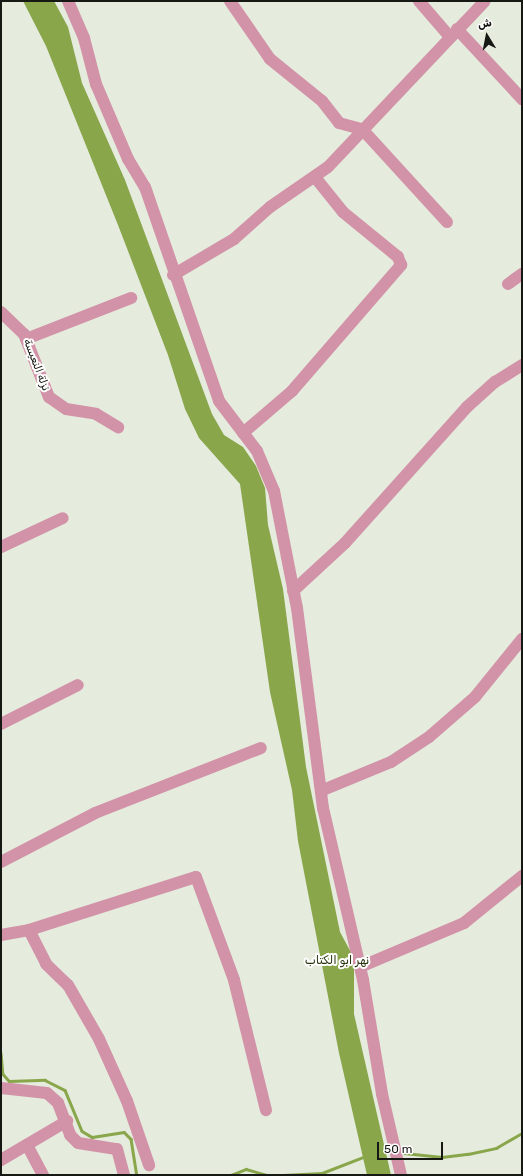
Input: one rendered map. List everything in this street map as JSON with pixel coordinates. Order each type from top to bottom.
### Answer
[{"type":"street","points":[[68,1],[84,38],[96,84],[128,159],[145,187],[173,275],[219,401],[243,433],[264,465],[274,491],[293,591],[323,790],[323,808],[360,967],[382,1094],[401,1175]]},
{"type":"street","points":[[230,1],[270,59],[322,101],[339,123],[362,129],[447,222]]},
{"type":"street","points":[[419,1],[522,99]]},
{"type":"street","points":[[173,275],[234,240],[270,207],[315,176],[485,1]]},
{"type":"street","points":[[243,433],[292,391],[401,265],[398,257],[343,212],[315,176]]},
{"type":"street","points":[[508,284],[522,274]]},
{"type":"street","points":[[26,339],[131,298]]},
{"type":"street","name":"نزلة النعيسة","points":[[1,312],[26,339],[49,397],[66,409],[96,414],[118,427]]},
{"type":"street","points":[[293,591],[345,543],[467,407],[495,382],[522,366]]},
{"type":"street","points":[[1,547],[63,518]]},
{"type":"street","points":[[323,790],[391,762],[429,737],[475,697],[522,639]]},
{"type":"street","points":[[1,724],[78,685]]},
{"type":"street","points":[[1,862],[95,813],[261,748]]},
{"type":"street","points":[[360,967],[464,923],[522,876]]},
{"type":"street","points":[[1,935],[29,930],[196,877],[234,980],[266,1110]]},
{"type":"street","points":[[29,930],[46,964],[68,985],[99,1039],[127,1101],[149,1165]]},
{"type":"street","points":[[1,1088],[47,1093],[58,1103],[67,1121],[70,1135],[78,1143],[117,1149],[124,1175]]},
{"type":"street","points":[[1,1160],[67,1121]]},
{"type":"street","points":[[27,1145],[43,1175]]},
{"type":"water","name":"نهر ابو الكتاب","points":[[23,1],[54,1],[68,27],[82,83],[125,180],[212,414],[224,435],[243,447],[256,466],[265,488],[268,525],[283,589],[306,767],[340,932],[354,958],[354,1014],[391,1175],[367,1175],[339,1053],[298,841],[292,790],[270,692],[240,484],[199,438],[185,409],[168,355],[118,225],[46,46]]},
{"type":"waterway","points":[[1,1053],[3,1074],[9,1081],[45,1080],[65,1090],[82,1131],[92,1137],[124,1132],[131,1139],[137,1175]]},
{"type":"waterway","points":[[404,1153],[442,1157],[468,1154],[496,1148],[522,1133]]},
{"type":"waterway","points":[[283,1175],[322,1173],[363,1157]]},
{"type":"waterway","points":[[231,1175],[246,1169],[267,1175]]}]
